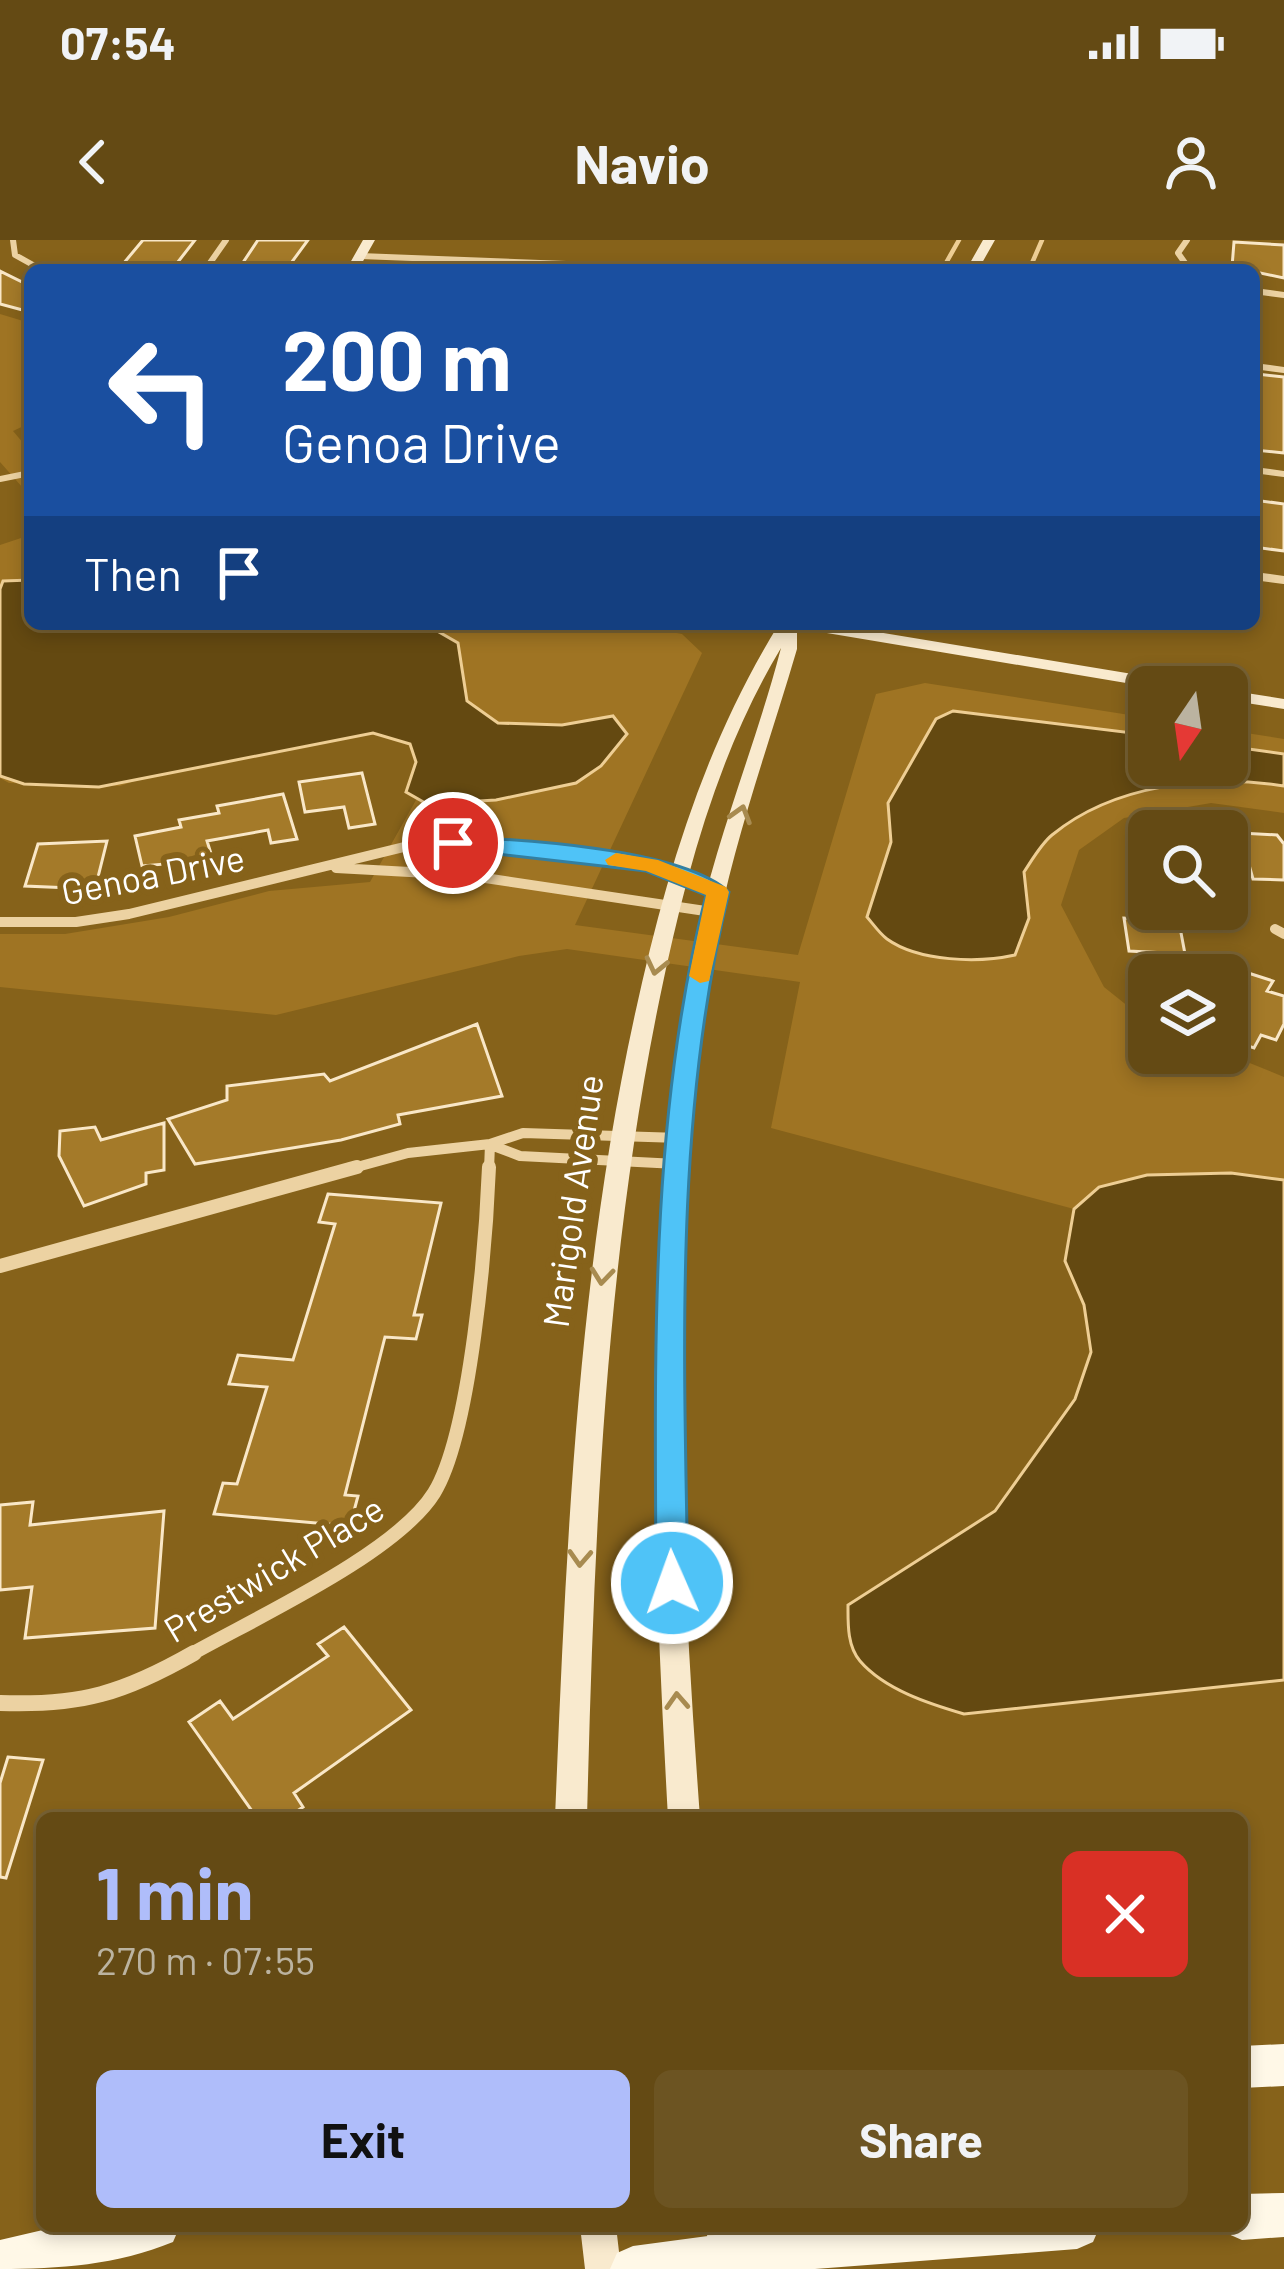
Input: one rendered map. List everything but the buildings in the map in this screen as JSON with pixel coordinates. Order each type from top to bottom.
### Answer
[{"type":"main road","points":[[355,264],[369,240]]},
{"type":"main road","name":"Marigold Avenue","points":[[572,1812],[585,1442],[620,1148],[677,878],[737,706],[784,630]]},
{"type":"main road","name":"Marigold Avenue","points":[[684,1812],[670,1539],[669,1344],[678,1151],[715,902],[789,649],[788,630]]},
{"type":"main road","points":[[836,630],[1128,678]]},
{"type":"main road","points":[[1248,698],[1284,704]]},
{"type":"main road","points":[[1248,2067],[1284,2065]]},
{"type":"main road","points":[[1248,2217],[1284,2215]]},
{"type":"main road","points":[[0,2264],[132,2232]]},
{"type":"main road","points":[[599,2232],[603,2269]]},
{"type":"main road","points":[[633,2269],[727,2249],[986,2232]]},
{"type":"street","points":[[13,240],[15,255],[31,264]]},
{"type":"street","points":[[360,256],[566,264]]},
{"type":"street","name":"Genoa Drive","points":[[0,922],[76,922],[129,914],[404,848],[453,843],[507,845],[650,865],[715,902]]},
{"type":"street","name":"Genoa Drive","points":[[316,868],[465,874],[669,906],[715,902]]},
{"type":"street","points":[[0,1266],[408,1153],[490,1144],[523,1133],[620,1148],[678,1151]]},
{"type":"street","points":[[490,1144],[520,1156],[620,1148],[678,1151]]},
{"type":"street","name":"Prestwick Place","points":[[0,1703],[58,1705],[104,1697],[148,1680],[381,1545],[433,1495],[457,1437],[487,1223],[490,1144]]},
{"type":"shaded area","points":[[0,314],[24,321],[24,426],[13,431],[24,444],[24,489],[0,462]]},
{"type":"shaded area","points":[[24,537],[24,630],[661,630],[682,634],[702,653],[575,925],[798,955],[876,694],[925,683],[1128,715],[1128,786],[1248,786],[1248,733],[1284,739],[1284,813],[1211,803],[1128,810],[1128,817],[1079,850],[1061,905],[1104,987],[1128,1006],[1128,1074],[1248,1074],[1248,1062],[1284,1077],[1284,1180],[1231,1173],[1099,1187],[1074,1209],[771,1128],[800,982],[567,949],[519,956],[276,1015],[0,987],[0,934],[65,934],[169,917],[269,891],[370,882],[425,784],[431,747],[387,732],[315,738],[197,760],[120,786],[9,783],[0,778],[0,605],[9,593],[0,588],[0,545]]},
{"type":"shaded area","points":[[24,580],[24,630],[435,630],[458,643],[467,701],[498,723],[562,725],[613,716],[627,734],[601,766],[576,783],[496,800],[427,804],[406,792],[416,762],[410,744],[373,733],[99,787],[24,784],[0,776],[3,581]]},
{"type":"shaded area","points":[[953,711],[1128,732],[1128,786],[1171,786],[1104,804],[1040,847],[1024,872],[1029,918],[1015,955],[967,960],[915,952],[887,939],[867,917],[891,842],[888,803],[936,719]]},
{"type":"shaded area","points":[[1248,749],[1284,754],[1284,786],[1248,783]]},
{"type":"shaded area","points":[[1231,1173],[1284,1180],[1284,1680],[964,1714],[882,1680],[853,1648],[848,1605],[995,1511],[1075,1399],[1091,1352],[1084,1305],[1065,1261],[1074,1209],[1099,1187],[1147,1175]]},
{"type":"waterway","points":[[945,264],[959,240]]},
{"type":"waterway","points":[[1032,264],[1042,240]]},
{"type":"slow traffic","points":[[616,860],[650,865],[718,892],[700,976]]},
{"type":"route","points":[[453,843],[507,845],[650,865],[718,892],[705,944],[677,1164],[669,1344],[672,1583]]}]
